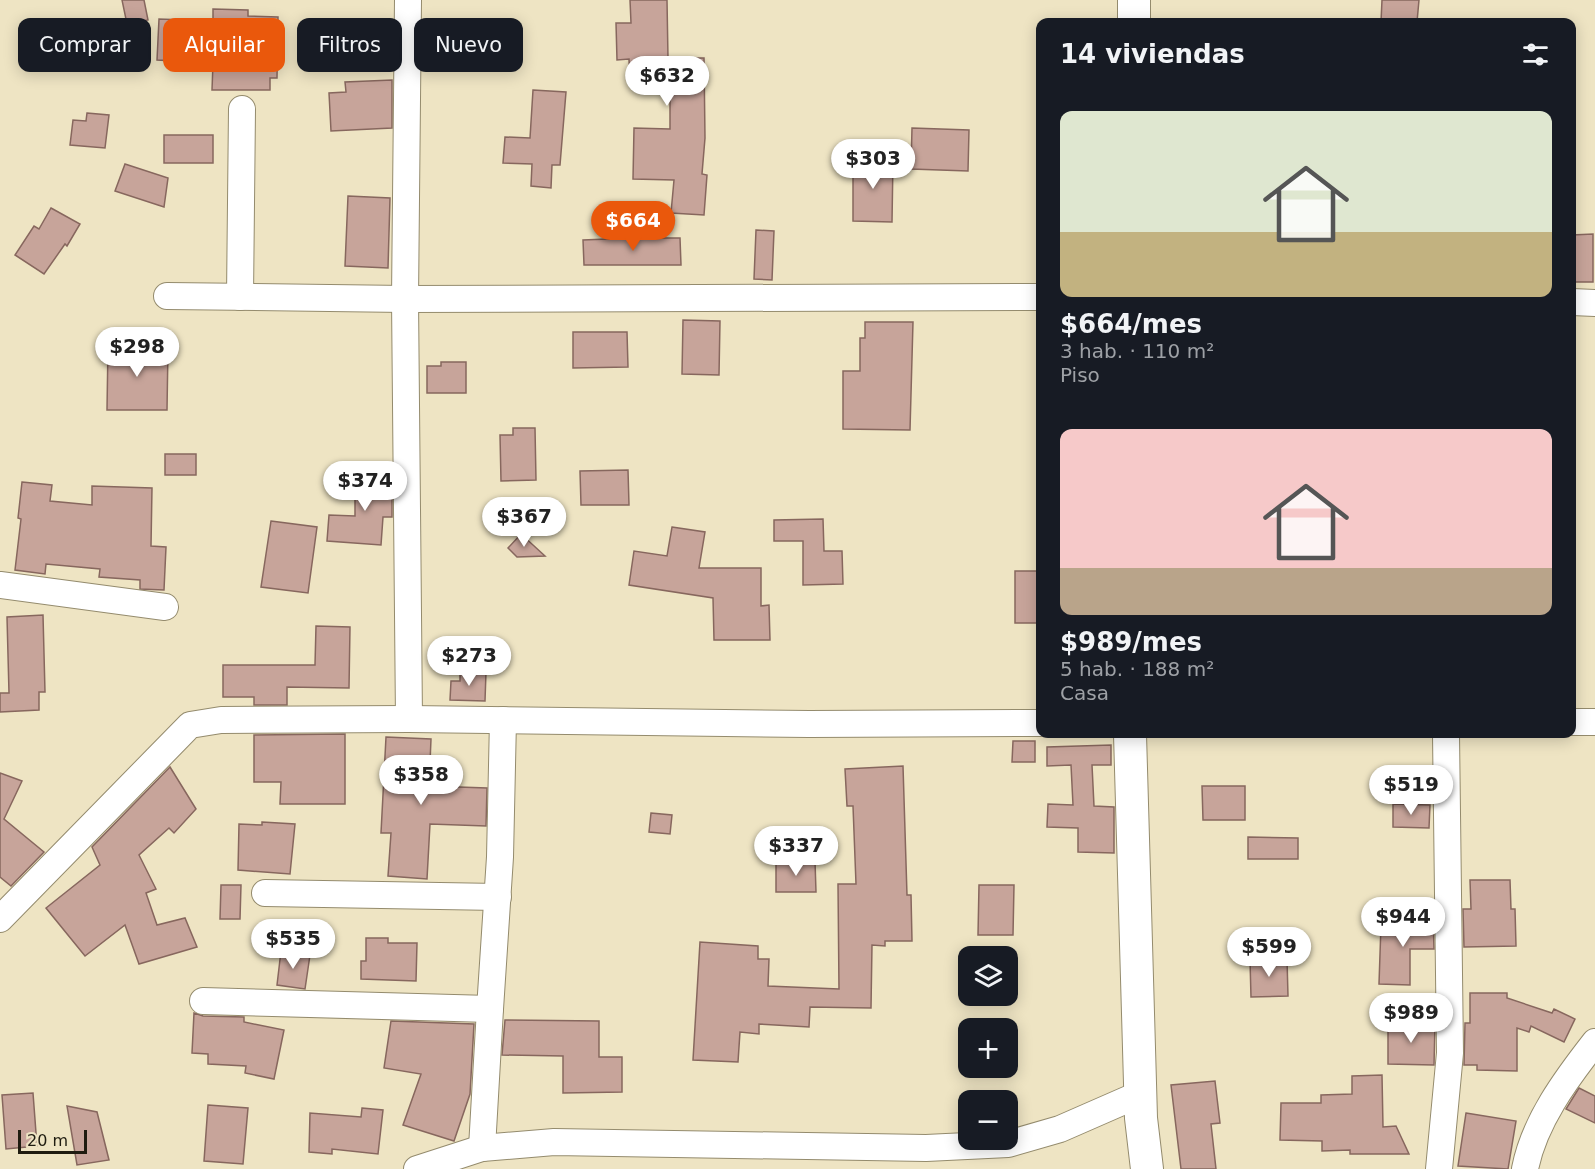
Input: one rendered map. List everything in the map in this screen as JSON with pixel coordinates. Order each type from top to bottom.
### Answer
[{"type":"street","points":[[408,0],[405,299],[409,718]]},
{"type":"street","points":[[1134,0],[1134,18]]},
{"type":"street","points":[[240,297],[242,109]]},
{"type":"street","points":[[167,296],[405,299],[1036,297]]},
{"type":"street","points":[[1576,302],[1595,303]]},
{"type":"street","points":[[0,585],[165,607]]},
{"type":"street","points":[[0,919],[190,726],[221,720],[409,718],[809,724],[1036,723]]},
{"type":"street","points":[[482,1148],[498,897],[504,720]]},
{"type":"street","points":[[1576,722],[1595,722]]},
{"type":"street","points":[[1130,738],[1140,1094],[1148,1169]]},
{"type":"street","points":[[1439,1169],[1450,1053],[1446,738]]},
{"type":"street","points":[[265,893],[498,897]]},
{"type":"street","points":[[203,1001],[490,1009]]},
{"type":"street","points":[[1525,1169],[1528,1152],[1541,1124],[1570,1074],[1595,1042]]},
{"type":"street","points":[[417,1169],[482,1148],[554,1142],[926,1148],[1008,1144],[1060,1129],[1140,1094]]},
{"type":"building","points":[[122,0],[144,0],[148,18],[126,18]]},
{"type":"building","points":[[630,0],[667,0],[668,58],[704,58],[705,138],[702,174],[707,175],[704,215],[671,213],[674,180],[633,179],[634,128],[670,129],[670,83],[630,83],[629,59],[617,60],[616,23],[631,23]]},
{"type":"building","points":[[1382,0],[1419,0],[1417,18],[1381,18]]},
{"type":"building","points":[[213,9],[248,10],[248,16],[278,17],[278,18],[213,18]]},
{"type":"building","points":[[159,19],[163,19],[163,60],[157,60]]},
{"type":"building","points":[[213,72],[277,72],[277,78],[270,78],[270,90],[212,90]]},
{"type":"building","points":[[392,80],[392,128],[331,131],[329,93],[346,92],[345,82]]},
{"type":"building","points":[[533,90],[566,92],[560,165],[552,165],[551,188],[531,186],[532,164],[503,163],[505,137],[530,138]]},
{"type":"building","points":[[87,113],[109,115],[105,148],[70,145],[73,120],[86,121]]},
{"type":"building","points":[[912,128],[969,130],[968,171],[911,169]]},
{"type":"building","points":[[164,135],[213,135],[213,163],[164,163]]},
{"type":"building","points":[[853,159],[893,160],[892,222],[853,221]]},
{"type":"building","points":[[125,164],[168,178],[164,207],[115,191]]},
{"type":"building","points":[[348,196],[390,198],[388,268],[345,266]]},
{"type":"building","points":[[51,208],[80,224],[67,246],[65,244],[44,274],[15,255],[34,226],[39,229]]},
{"type":"building","points":[[756,230],[774,231],[772,280],[754,279]]},
{"type":"building","points":[[1593,234],[1593,282],[1576,282],[1576,235]]},
{"type":"building","points":[[680,238],[681,265],[584,265],[583,240]]},
{"type":"building","points":[[683,320],[720,321],[719,375],[682,374]]},
{"type":"building","points":[[865,322],[913,322],[910,430],[843,429],[843,371],[860,371],[860,338],[865,338]]},
{"type":"building","points":[[573,332],[627,332],[628,367],[573,368]]},
{"type":"building","points":[[108,346],[168,347],[167,410],[107,410]]},
{"type":"building","points":[[441,362],[466,362],[466,393],[427,393],[427,366],[441,366]]},
{"type":"building","points":[[513,428],[535,428],[536,480],[501,481],[500,435],[513,435]]},
{"type":"building","points":[[165,454],[196,454],[196,475],[165,475]]},
{"type":"building","points":[[628,470],[629,505],[581,505],[580,471]]},
{"type":"building","points":[[355,474],[392,474],[392,517],[383,517],[381,545],[327,541],[329,515],[355,516]]},
{"type":"building","points":[[22,482],[52,485],[50,501],[92,505],[92,486],[152,488],[151,546],[166,547],[164,590],[140,589],[140,580],[99,577],[100,569],[46,564],[45,574],[15,570],[21,519],[18,518]]},
{"type":"building","points":[[823,519],[824,551],[842,551],[843,584],[803,585],[803,541],[774,541],[774,520]]},
{"type":"building","points":[[271,521],[317,527],[308,593],[261,587]]},
{"type":"building","points":[[672,527],[705,532],[699,568],[761,568],[761,606],[769,605],[770,640],[714,640],[713,598],[629,585],[634,551],[667,556]]},
{"type":"building","points":[[521,534],[545,556],[517,557],[508,548]]},
{"type":"building","points":[[1015,571],[1036,571],[1036,623],[1015,623]]},
{"type":"building","points":[[43,615],[45,692],[39,692],[39,710],[0,712],[0,693],[9,693],[7,617]]},
{"type":"building","points":[[316,626],[350,627],[349,688],[287,687],[287,705],[254,705],[254,697],[223,697],[223,665],[315,665]]},
{"type":"building","points":[[460,671],[486,672],[485,701],[450,700],[451,681],[460,681]]},
{"type":"building","points":[[345,734],[345,804],[280,804],[281,782],[254,782],[254,735]]},
{"type":"building","points":[[386,737],[431,739],[429,786],[487,788],[486,826],[430,824],[427,879],[388,876],[391,833],[381,833]]},
{"type":"building","points":[[1013,741],[1035,741],[1035,762],[1012,762]]},
{"type":"building","points":[[1111,745],[1111,765],[1092,765],[1094,806],[1114,807],[1114,853],[1078,852],[1078,828],[1047,827],[1048,804],[1073,805],[1071,765],[1047,766],[1047,747]]},
{"type":"building","points":[[903,766],[907,895],[911,895],[912,941],[885,941],[885,946],[872,945],[871,1008],[810,1007],[809,1027],[759,1024],[759,1034],[740,1032],[738,1062],[693,1060],[700,942],[758,946],[758,959],[769,959],[768,986],[839,989],[838,884],[856,884],[853,806],[847,806],[845,769]]},
{"type":"building","points":[[170,767],[196,809],[174,833],[169,828],[139,855],[156,889],[146,893],[157,925],[185,918],[197,947],[139,964],[125,925],[85,956],[46,908],[100,865],[92,847]]},
{"type":"building","points":[[0,773],[22,781],[4,819],[44,852],[11,886],[0,877]]},
{"type":"building","points":[[1202,786],[1245,786],[1245,820],[1203,820]]},
{"type":"building","points":[[1393,804],[1430,805],[1429,828],[1393,827]]},
{"type":"building","points":[[651,813],[672,815],[670,834],[649,832]]},
{"type":"building","points":[[262,822],[295,824],[290,874],[238,870],[239,824],[262,825]]},
{"type":"building","points":[[1248,837],[1298,838],[1298,859],[1248,859]]},
{"type":"building","points":[[776,861],[815,861],[816,892],[776,892]]},
{"type":"building","points":[[1470,880],[1510,880],[1511,909],[1515,909],[1516,946],[1464,947],[1463,909],[1471,909]]},
{"type":"building","points":[[221,885],[241,885],[240,919],[220,919]]},
{"type":"building","points":[[979,885],[1014,885],[1013,935],[978,935]]},
{"type":"building","points":[[1402,917],[1433,917],[1434,949],[1410,949],[1410,985],[1379,984],[1381,925],[1402,925]]},
{"type":"building","points":[[366,938],[388,938],[388,943],[417,943],[416,981],[361,979],[361,961],[366,961]]},
{"type":"building","points":[[281,951],[310,955],[305,989],[277,985]]},
{"type":"building","points":[[1287,959],[1288,996],[1251,997],[1250,960]]},
{"type":"building","points":[[1470,993],[1507,993],[1507,998],[1552,1013],[1554,1009],[1575,1019],[1564,1042],[1531,1026],[1529,1032],[1517,1028],[1517,1071],[1477,1070],[1477,1065],[1464,1065],[1465,1023],[1470,1023]]},
{"type":"building","points":[[194,1013],[203,1016],[244,1017],[244,1022],[284,1030],[274,1079],[245,1073],[246,1066],[208,1064],[208,1054],[192,1053]]},
{"type":"building","points":[[505,1020],[599,1021],[599,1057],[622,1057],[622,1092],[563,1093],[563,1056],[502,1055]]},
{"type":"building","points":[[391,1021],[474,1024],[470,1094],[454,1141],[403,1125],[421,1074],[384,1068]]},
{"type":"building","points":[[1388,1023],[1435,1023],[1434,1065],[1388,1064]]},
{"type":"building","points":[[1382,1075],[1383,1127],[1396,1126],[1409,1154],[1350,1154],[1350,1150],[1322,1151],[1322,1141],[1280,1140],[1281,1103],[1321,1103],[1321,1095],[1352,1094],[1352,1076]]},
{"type":"building","points":[[1215,1081],[1220,1123],[1211,1124],[1216,1169],[1181,1169],[1171,1085]]},
{"type":"building","points":[[1579,1088],[1595,1096],[1595,1123],[1566,1109]]},
{"type":"building","points":[[33,1093],[37,1146],[6,1149],[2,1095]]},
{"type":"building","points":[[208,1105],[248,1108],[243,1164],[204,1161]]},
{"type":"building","points":[[67,1106],[97,1112],[109,1160],[77,1165]]},
{"type":"building","points":[[362,1108],[383,1110],[378,1154],[332,1149],[332,1154],[309,1152],[310,1113],[361,1117]]},
{"type":"building","points":[[1466,1113],[1516,1121],[1508,1169],[1458,1166]]}]
